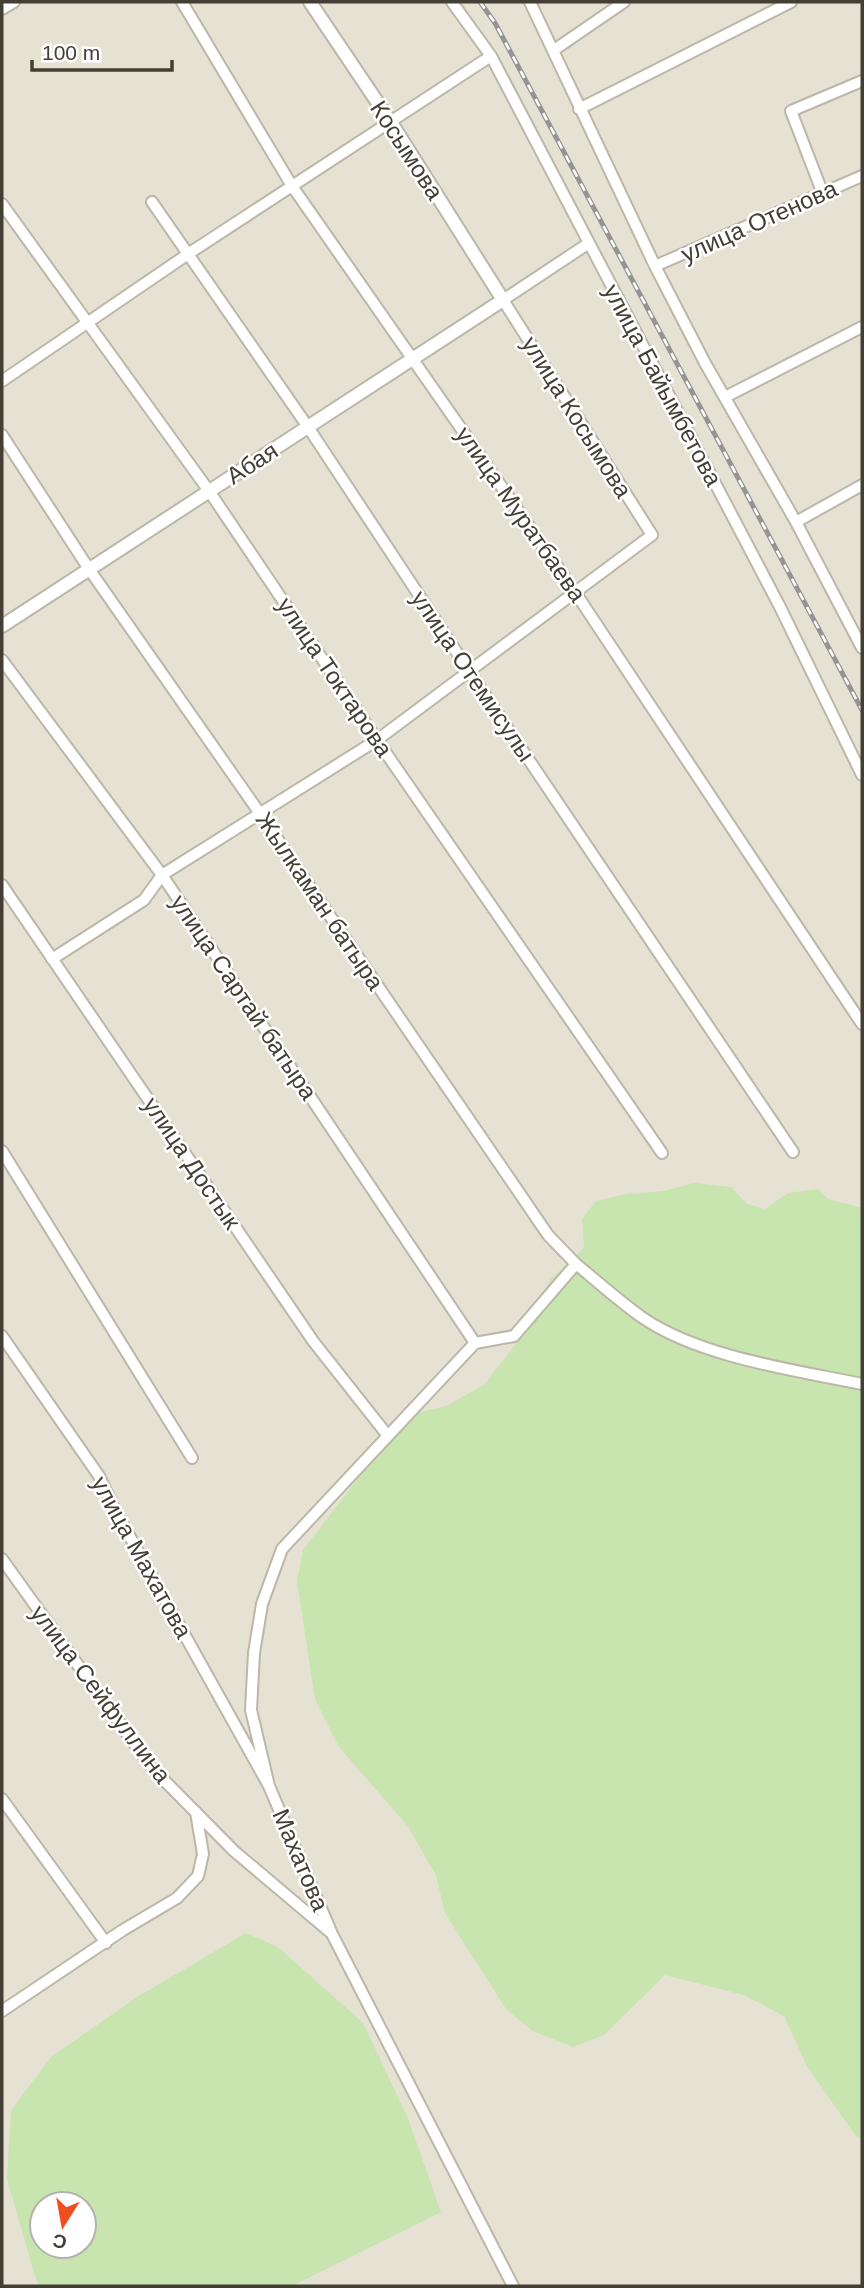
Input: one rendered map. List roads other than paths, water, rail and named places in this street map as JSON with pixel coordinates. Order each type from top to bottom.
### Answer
[{"type":"street","points":[[2,9],[14,2]]},
{"type":"street","name":"улица Муратбаева","points":[[181,2],[292,186],[575,592],[862,1024]]},
{"type":"street","name":"Косымова","points":[[310,2],[390,121],[503,300]]},
{"type":"street","name":"улица Байымбетова","points":[[453,2],[491,56],[780,607],[862,775]]},
{"type":"street","points":[[530,2],[655,266],[862,648]]},
{"type":"street","points":[[554,50],[624,2]]},
{"type":"street","points":[[579,108],[791,2]]},
{"type":"street","points":[[2,381],[188,254],[491,56]]},
{"type":"street","points":[[823,194],[791,111],[862,81]]},
{"type":"street","name":"улица Отенова","points":[[655,266],[862,176]]},
{"type":"street","name":"улица Отемисулы","points":[[152,201],[308,427],[793,1152]]},
{"type":"street","name":"улица Токтарова","points":[[2,204],[209,491],[662,1153]]},
{"type":"street","points":[[503,300],[589,243]]},
{"type":"street","name":"Абая","points":[[2,626],[503,300]]},
{"type":"street","name":"улица Косымова","points":[[503,300],[652,535],[575,592]]},
{"type":"street","points":[[725,397],[862,327]]},
{"type":"street","name":"Жылкаман батыра","points":[[2,435],[89,569],[548,1235],[576,1264],[644,1319],[682,1338],[732,1356],[862,1384]]},
{"type":"street","points":[[796,522],[862,485]]},
{"type":"street","points":[[52,959],[144,900],[162,875],[377,740],[575,592]]},
{"type":"street","points":[[850,624],[862,617]]},
{"type":"street","name":"улица Сартай батыра","points":[[2,660],[162,875],[475,1343]]},
{"type":"street","name":"улица Достык","points":[[2,885],[313,1340],[388,1436]]},
{"type":"street","points":[[2,1151],[191,1458]]},
{"type":"street","points":[[269,1786],[251,1710],[254,1653],[262,1604],[282,1549],[475,1343],[514,1336],[576,1264]]},
{"type":"street","name":"улица Махатова","points":[[2,1336],[99,1476],[269,1786]]},
{"type":"street","name":"улица Сейфуллина","points":[[2,1559],[151,1767],[234,1851],[332,1934]]},
{"type":"street","name":"Махатова","points":[[269,1786],[332,1934],[513,2286]]},
{"type":"street","points":[[2,1799],[106,1943]]},
{"type":"street","points":[[2,2011],[177,1898],[198,1876],[203,1854],[195,1812]]},
{"type":"railway","points":[[480,2],[495,23],[862,710]]}]
